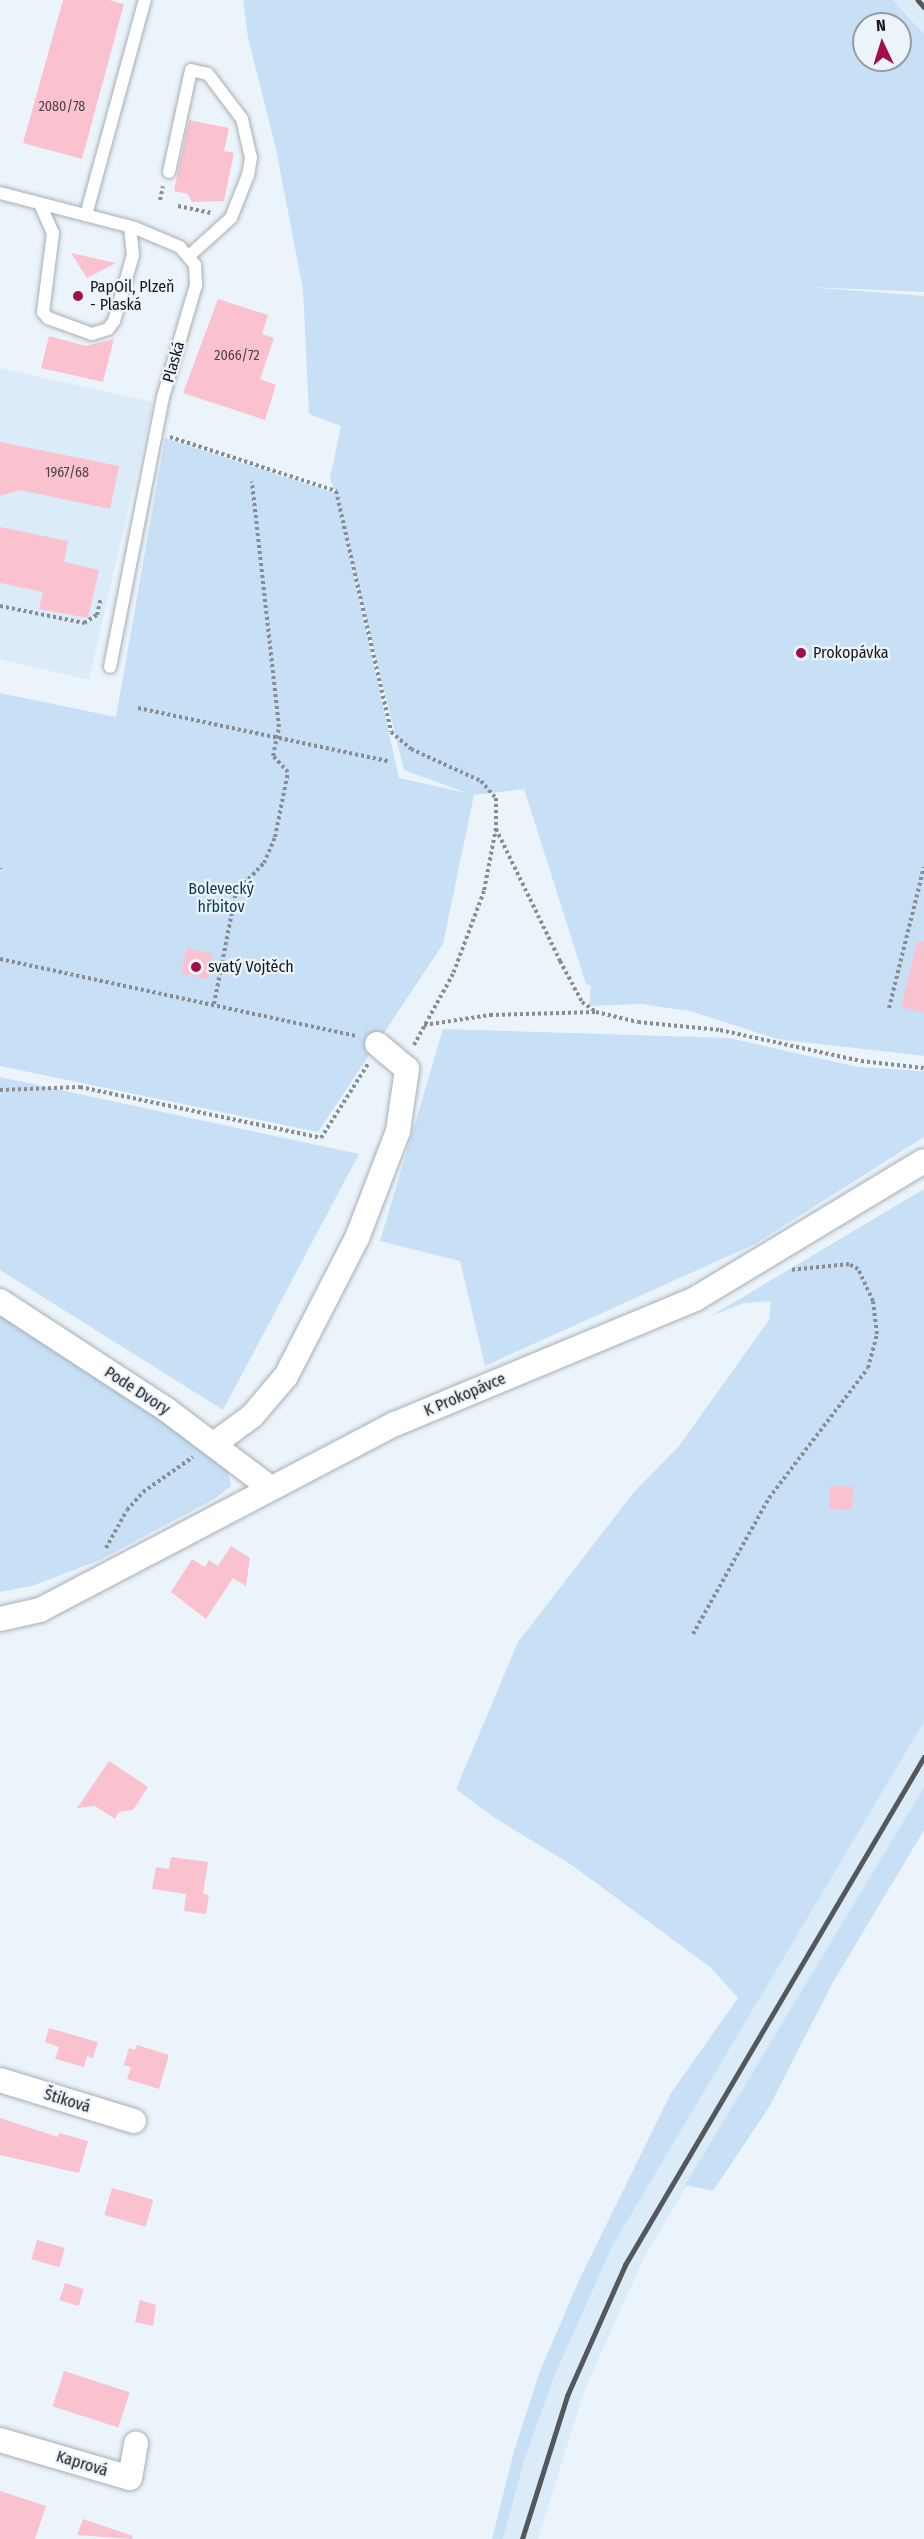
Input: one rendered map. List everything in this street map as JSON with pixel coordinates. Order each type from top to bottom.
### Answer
[{"type":"street","points":[[214,1444],[252,1416],[286,1376],[341,1270],[398,1131],[407,1069],[380,1046]]},
{"type":"street","name":"K Prokopávce","points":[[0,1618],[40,1610],[155,1552],[269,1487],[395,1424],[695,1299],[924,1161]]},
{"type":"street","name":"Pode Dvory","points":[[0,1301],[214,1444],[269,1487]]},
{"type":"street","name":"Štiková","points":[[0,2080],[134,2121]]},
{"type":"street","name":"Kaprová","points":[[0,2440],[130,2478],[136,2444]]},
{"type":"lane","points":[[86,215],[145,0]]},
{"type":"lane","points":[[0,193],[130,227],[190,255],[231,218],[248,175],[249,138],[242,119],[208,74],[191,70],[169,172]]},
{"type":"lane","points":[[40,204],[53,233],[44,312],[48,318],[92,334],[100,334],[114,321],[133,255],[130,227]]},
{"type":"lane","name":"Plaská","points":[[110,668],[156,432],[196,285],[195,265],[190,255]]},
{"type":"path","points":[[197,208],[198,203]]},
{"type":"path","points":[[178,206],[197,208],[231,218]]},
{"type":"path","points":[[156,432],[336,491],[391,732],[411,749],[481,781],[496,798],[496,828],[484,891],[468,940],[423,1026],[407,1069]]},
{"type":"path","points":[[214,1004],[236,892],[264,863],[275,837],[288,772],[273,756],[277,737],[252,481]]},
{"type":"path","points":[[0,606],[84,623],[94,620],[101,598]]},
{"type":"path","points":[[138,708],[388,761]]},
{"type":"path","points":[[496,828],[540,924],[582,1002],[596,1012]]},
{"type":"path","points":[[889,1008],[924,867]]},
{"type":"path","points":[[0,959],[348,1032],[380,1046],[321,1138],[80,1087],[0,1090]]},
{"type":"path","points":[[423,1026],[490,1015],[596,1012],[638,1022],[720,1030],[861,1061],[924,1068]]},
{"type":"path","points":[[693,1634],[769,1498],[868,1368],[877,1334],[873,1301],[858,1269],[849,1264],[780,1271]]},
{"type":"path","points":[[106,1548],[128,1510],[143,1492],[214,1444]]},
{"type":"shaded area","points":[[893,0],[924,0],[924,34],[912,20],[912,12],[904,12]]},
{"type":"shaded area","points":[[0,368],[153,402],[89,680],[0,659]]},
{"type":"shaded area","points":[[924,1722],[924,1787],[643,2260],[585,2389],[538,2539],[503,2539],[525,2458],[554,2377],[613,2245]]},
{"type":"green space","name":"Bolevecký hřbitov","points":[[243,0],[893,0],[904,12],[852,12],[852,72],[912,72],[912,21],[924,34],[924,292],[808,287],[924,296],[924,1056],[777,1039],[690,1011],[641,1004],[589,1006],[591,986],[586,984],[524,789],[474,795],[443,944],[318,1132],[0,1066],[0,693],[116,717],[165,438],[335,493],[330,478],[341,426],[309,414],[303,290],[276,149],[248,38]],"holes":[[[344,531],[404,770],[467,793],[399,778]]]},
{"type":"green space","points":[[443,1029],[729,1038],[858,1067],[924,1071],[924,1137],[755,1244],[485,1366],[460,1261],[380,1241]]},
{"type":"green space","points":[[0,1077],[359,1154],[223,1410],[0,1270]]},
{"type":"green space","points":[[924,1189],[924,1722],[613,2245],[554,2377],[525,2458],[503,2539],[492,2539],[514,2451],[540,2371],[580,2278],[671,2093],[738,1998],[710,1967],[573,1866],[492,1816],[456,1789],[518,1642],[634,1492],[679,1446],[769,1320],[771,1301],[744,1303],[711,1316]]},
{"type":"green space","points":[[0,1311],[208,1450],[227,1467],[231,1486],[216,1498],[100,1560],[32,1586],[0,1592]]},
{"type":"green space","points":[[924,1787],[924,1830],[832,1984],[769,2107],[713,2191],[685,2185]]},
{"type":"building","points":[[63,0],[109,0],[124,4],[82,159],[23,143]]},
{"type":"building","points":[[189,120],[229,128],[224,151],[234,153],[224,201],[192,202],[188,194],[174,191]]},
{"type":"building","points":[[71,253],[116,263],[87,278]]},
{"type":"building","points":[[218,299],[268,315],[262,334],[274,338],[260,379],[276,385],[265,420],[183,393]]},
{"type":"building","points":[[49,336],[86,346],[114,339],[103,382],[41,368]]},
{"type":"building","points":[[0,442],[119,466],[110,509],[20,490],[0,496]]},
{"type":"building","points":[[0,527],[68,541],[64,562],[99,570],[88,618],[39,609],[43,592],[0,583]]},
{"type":"building","points":[[917,942],[924,942],[924,1013],[901,1007]]},
{"type":"building","name":"svatý Vojtěch","points":[[187,948],[213,954],[207,979],[181,973]]},
{"type":"building","points":[[830,1486],[853,1487],[852,1510],[829,1509]]},
{"type":"building","points":[[231,1546],[250,1558],[246,1586],[233,1578],[206,1619],[171,1592],[192,1559],[205,1567],[209,1560],[218,1566]]},
{"type":"building","points":[[109,1761],[148,1787],[133,1810],[119,1812],[115,1819],[95,1806],[77,1808]]},
{"type":"building","points":[[171,1857],[208,1862],[203,1894],[209,1895],[206,1914],[184,1911],[186,1894],[152,1889],[156,1867],[169,1869]]},
{"type":"building","points":[[49,2028],[98,2042],[93,2058],[87,2056],[84,2067],[55,2059],[59,2047],[45,2042]]},
{"type":"building","points":[[137,2045],[169,2055],[159,2089],[127,2079],[131,2067],[124,2065],[129,2048],[135,2050]]},
{"type":"building","points":[[0,2118],[58,2137],[59,2133],[88,2141],[79,2173],[0,2155]]},
{"type":"building","points":[[112,2188],[153,2200],[146,2227],[104,2215]]},
{"type":"building","points":[[37,2240],[65,2248],[59,2267],[31,2259]]},
{"type":"building","points":[[65,2283],[84,2289],[78,2306],[59,2300]]},
{"type":"building","points":[[140,2300],[156,2305],[153,2326],[135,2322]]},
{"type":"building","points":[[64,2371],[130,2392],[118,2428],[53,2406]]},
{"type":"building","points":[[0,2491],[46,2506],[35,2539],[0,2539]]},
{"type":"building","points":[[83,2519],[133,2536],[132,2539],[77,2535]]},
{"type":"railway","points":[[918,0],[924,7]]},
{"type":"railway","points":[[522,2539],[567,2396],[625,2265],[924,1757]]},
{"type":"place","name":"PapOil, Plzeň - Plaská","points":[[78,296]]},
{"type":"place","name":"Prokopávka","points":[[801,653]]},
{"type":"place","name":"svatý Vojtěch","points":[[196,967]]}]
